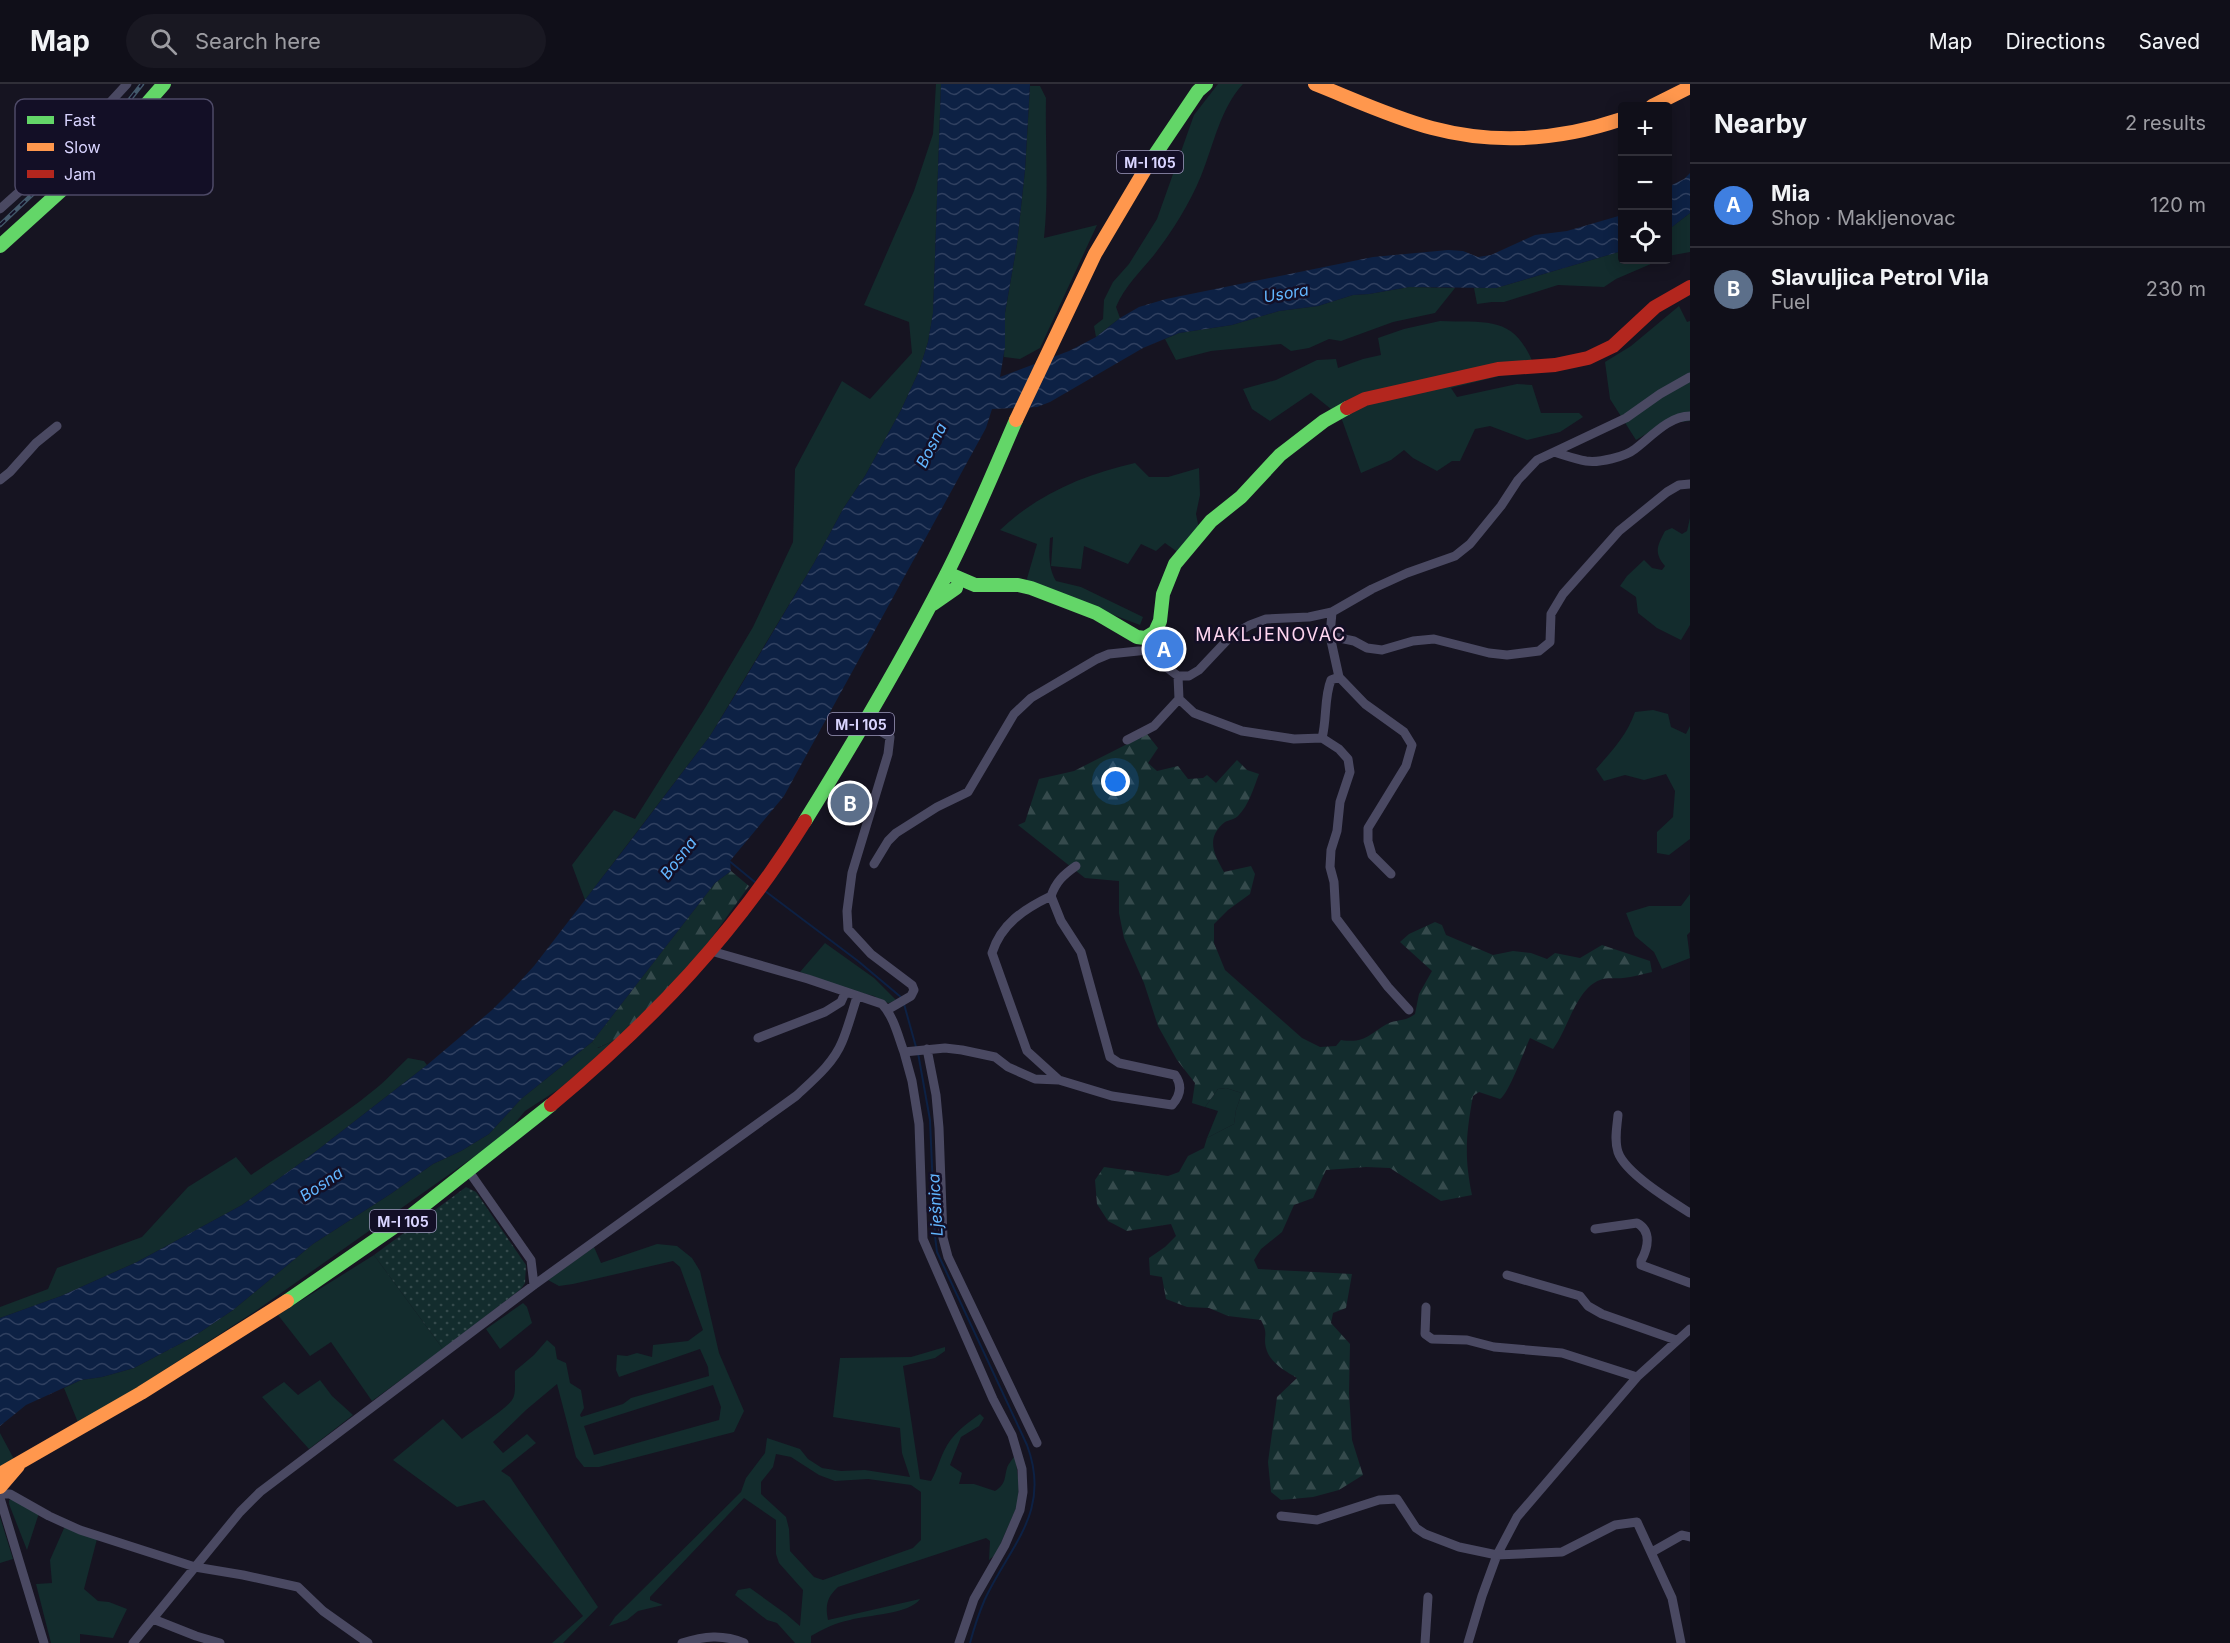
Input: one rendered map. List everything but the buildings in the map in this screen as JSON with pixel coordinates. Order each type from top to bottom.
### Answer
[{"type":"main road","points":[[152,99],[164,84]]},
{"type":"main road","points":[[1315,84],[1432,128],[1480,138],[1527,140],[1603,126],[1618,121]]},
{"type":"main road","name":"M-I 105","points":[[0,1474],[151,1387],[343,1263],[470,1173],[593,1070],[648,1018],[711,951],[751,900],[800,828],[928,608],[974,521],[1038,372],[1105,235],[1138,180],[1201,86]]},
{"type":"main road","points":[[1660,102],[1690,87]]},
{"type":"main road","points":[[0,246],[57,195]]},
{"type":"main road","points":[[928,608],[956,588],[975,585],[1018,585],[1096,613],[1146,644],[1160,621],[1163,594],[1175,564],[1211,522],[1241,497],[1280,455],[1324,421],[1365,399],[1498,369],[1555,365],[1588,358],[1613,346],[1655,308],[1690,287]]},
{"type":"main road","points":[[946,575],[975,585]]},
{"type":"main road","points":[[946,575],[948,585],[956,588]]},
{"type":"main road","points":[[0,1487],[21,1462]]},
{"type":"street","points":[[113,99],[127,84]]},
{"type":"street","points":[[0,209],[16,195]]},
{"type":"street","points":[[1178,676],[1189,676],[1199,670],[1232,635],[1250,625],[1266,619],[1309,617],[1332,612],[1372,589],[1407,573],[1455,556],[1470,544],[1536,460],[1626,418],[1659,394],[1690,377]]},
{"type":"street","points":[[1554,452],[1588,462],[1611,458],[1634,451],[1660,428],[1682,416],[1690,416]]},
{"type":"street","points":[[0,480],[36,443],[57,426]]},
{"type":"street","points":[[1330,636],[1354,641],[1367,648],[1382,650],[1413,641],[1434,639],[1507,655],[1539,651],[1550,642],[1551,614],[1555,604],[1612,539],[1667,492],[1679,485],[1690,484]]},
{"type":"street","points":[[1332,612],[1330,636],[1339,677],[1365,704],[1404,732],[1412,745],[1406,766],[1368,828],[1368,841],[1372,855],[1391,874]]},
{"type":"street","points":[[874,864],[888,841],[896,833],[938,807],[968,792],[1014,714],[1031,698],[1097,659],[1146,644],[1178,676],[1179,699],[1194,713],[1242,731],[1294,739],[1322,738],[1339,749],[1348,759],[1350,772],[1340,802],[1337,831],[1331,850],[1330,867],[1334,882],[1336,918],[1381,978],[1409,1010]]},
{"type":"street","points":[[1322,738],[1328,688],[1331,680],[1339,677]]},
{"type":"street","points":[[1127,740],[1154,726],[1179,699]]},
{"type":"street","points":[[863,721],[890,736],[888,754],[852,873],[847,912],[848,929],[871,954],[912,985],[914,990],[911,996],[887,1010]]},
{"type":"street","points":[[907,1052],[945,1048],[978,1053],[995,1057],[1008,1067],[1035,1079],[1059,1080],[1093,1092],[1172,1105],[1179,1097],[1180,1090],[1179,1081],[1175,1075],[1119,1063],[1110,1057],[1081,952],[1060,921],[1051,896],[1063,875],[1076,866]]},
{"type":"street","points":[[1051,896],[1030,906],[1006,925],[995,942],[992,953],[1027,1051],[1059,1080]]},
{"type":"street","points":[[711,951],[808,979],[882,1004],[907,1052],[919,1124],[922,1239],[993,1399],[1012,1434],[1022,1469],[1023,1492],[1020,1510],[1005,1545],[974,1599],[959,1643]]},
{"type":"street","points":[[758,1038],[825,1012],[841,1002],[845,993]]},
{"type":"street","points":[[133,1643],[240,1512],[260,1492],[534,1285],[796,1096],[835,1055],[842,1042],[857,997]]},
{"type":"street","points":[[926,1050],[937,1106],[944,1238],[948,1257],[1037,1443]]},
{"type":"street","points":[[1618,1114],[1616,1140],[1618,1154],[1634,1173],[1690,1213]]},
{"type":"street","points":[[470,1173],[531,1260],[534,1285]]},
{"type":"street","points":[[1595,1229],[1636,1223],[1642,1226],[1648,1238],[1641,1265],[1690,1283]]},
{"type":"street","points":[[1507,1275],[1580,1296],[1588,1306],[1602,1314],[1676,1340]]},
{"type":"street","points":[[1426,1307],[1425,1334],[1432,1339],[1467,1340],[1494,1347],[1528,1348],[1562,1353],[1637,1377]]},
{"type":"street","points":[[1468,1643],[1497,1555],[1517,1517],[1637,1377],[1690,1329]]},
{"type":"street","points":[[44,1643],[0,1496],[10,1494],[73,1528],[195,1567],[298,1587],[323,1611],[368,1643]]},
{"type":"street","points":[[1281,1516],[1317,1520],[1379,1500],[1397,1499],[1416,1527],[1425,1534],[1459,1547],[1497,1555],[1562,1552],[1616,1525],[1637,1522],[1672,1598],[1681,1643]]},
{"type":"street","points":[[1652,1551],[1682,1535],[1690,1537]]},
{"type":"street","points":[[1425,1643],[1428,1597]]},
{"type":"street","points":[[153,1619],[220,1643]]},
{"type":"street","points":[[682,1643],[719,1636],[744,1643]]},
{"type":"green space","points":[[936,84],[941,84],[933,314],[928,342],[919,371],[901,410],[865,476],[843,509],[814,563],[710,736],[585,900],[572,865],[614,810],[635,819],[753,627],[793,542],[795,469],[842,381],[870,399],[912,353],[909,322],[864,305],[914,191],[933,134]]},
{"type":"green space","points":[[1218,84],[1243,84],[1229,104],[1218,127],[1197,186],[1167,237],[1119,300],[1116,307],[1120,318],[1096,337],[1094,326],[1103,319],[1104,300],[1113,282],[1129,264],[1157,219],[1194,115]]},
{"type":"green space","points":[[1030,86],[1040,86],[1046,98],[1047,186],[1044,238],[1097,225],[1040,348],[1020,359],[1004,357],[1005,313],[1017,244],[1025,170]]},
{"type":"green space","points":[[1690,213],[1690,252],[1672,255],[1672,227]]},
{"type":"green space","points":[[1618,252],[1618,264],[1651,264],[1616,279],[1604,287],[1558,285],[1504,302],[1477,304],[1474,288],[1496,288]]},
{"type":"green space","points":[[1409,287],[1455,288],[1435,313],[1393,322],[1341,341],[1329,339],[1309,348],[1291,351],[1281,344],[1211,351],[1176,360],[1165,339],[1179,333],[1232,325],[1279,311],[1318,306],[1353,295]]},
{"type":"green space","points":[[1679,306],[1687,322],[1690,321],[1690,421],[1663,424],[1636,440],[1610,399],[1605,362],[1631,346]]},
{"type":"green space","points":[[1440,321],[1488,323],[1510,331],[1528,352],[1536,370],[1451,388],[1457,397],[1517,384],[1532,385],[1541,413],[1579,413],[1583,417],[1560,432],[1527,440],[1490,426],[1475,429],[1460,461],[1452,461],[1437,471],[1413,458],[1404,450],[1391,460],[1361,473],[1341,417],[1311,393],[1270,421],[1252,409],[1243,389],[1276,380],[1317,360],[1336,359],[1338,368],[1381,355],[1378,338],[1404,329]]},
{"type":"green space","points":[[1135,463],[1149,477],[1168,477],[1199,468],[1200,495],[1196,514],[1200,534],[1179,553],[1165,543],[1156,551],[1141,544],[1128,564],[1084,546],[1081,569],[1051,566],[1053,537],[1050,538],[1049,554],[1050,565],[1056,581],[1081,587],[1143,617],[1140,625],[1026,582],[1037,544],[1000,530],[1030,506],[1063,487],[1098,473]]},
{"type":"green space","points":[[1690,518],[1690,625],[1681,640],[1657,628],[1638,613],[1636,597],[1620,586],[1644,560],[1652,568],[1662,570],[1665,566],[1658,552],[1660,540],[1665,531],[1672,528],[1682,534],[1687,531]]},
{"type":"green space","points":[[1653,710],[1668,714],[1671,727],[1686,734],[1690,726],[1690,839],[1669,855],[1657,853],[1657,832],[1673,817],[1675,791],[1666,774],[1644,780],[1625,775],[1604,781],[1596,769],[1623,735],[1635,712]]},
{"type":"green space","points":[[1147,734],[1158,748],[1148,763],[1157,771],[1178,766],[1188,779],[1203,778],[1207,775],[1216,783],[1237,760],[1247,770],[1259,774],[1242,812],[1225,822],[1213,840],[1217,859],[1224,872],[1251,866],[1255,874],[1250,894],[1214,924],[1214,943],[1225,970],[1302,1038],[1320,1047],[1336,1046],[1341,1040],[1362,1039],[1387,1024],[1415,1014],[1419,994],[1432,971],[1400,942],[1409,934],[1435,922],[1442,925],[1446,935],[1493,955],[1513,951],[1531,953],[1547,959],[1555,953],[1580,958],[1602,945],[1650,961],[1652,972],[1627,978],[1603,979],[1592,985],[1579,1001],[1553,1049],[1530,1038],[1512,1080],[1500,1099],[1479,1092],[1473,1096],[1467,1146],[1472,1195],[1441,1201],[1390,1168],[1326,1170],[1313,1198],[1294,1205],[1282,1232],[1261,1249],[1254,1260],[1258,1269],[1352,1274],[1346,1308],[1333,1313],[1331,1323],[1350,1344],[1349,1393],[1352,1440],[1363,1475],[1339,1490],[1313,1497],[1281,1500],[1271,1492],[1268,1462],[1277,1397],[1297,1378],[1278,1366],[1271,1358],[1266,1348],[1265,1332],[1261,1320],[1228,1316],[1209,1308],[1187,1307],[1166,1299],[1162,1277],[1150,1275],[1149,1258],[1176,1236],[1171,1224],[1127,1231],[1108,1221],[1097,1204],[1095,1180],[1104,1167],[1168,1176],[1179,1172],[1188,1156],[1204,1148],[1207,1138],[1234,1124],[1242,1093],[1226,1088],[1218,1089],[1205,1107],[1192,1103],[1195,1083],[1177,1060],[1158,1026],[1144,983],[1124,938],[1119,913],[1119,881],[1085,878],[1018,825],[1025,822],[1039,779],[1074,771]]},
{"type":"green space","points":[[731,871],[749,886],[695,961],[620,1038],[597,1048],[592,1042],[715,883]]},
{"type":"green space","points":[[1690,894],[1690,932],[1687,935],[1690,958],[1662,969],[1654,952],[1635,936],[1626,913],[1649,906],[1681,906]]},
{"type":"green space","points":[[825,943],[874,978],[896,1000],[889,1003],[884,1002],[874,996],[800,972]]},
{"type":"green space","points":[[620,1038],[559,1089],[525,1111],[505,1135],[257,1310],[79,1425],[64,1388],[81,1380],[134,1368],[193,1337],[233,1310],[313,1244],[433,1164],[489,1134],[521,1099],[592,1042],[598,1048]]},
{"type":"green space","points":[[408,1058],[424,1061],[427,1065],[306,1159],[242,1205],[137,1262],[61,1296],[0,1318],[0,1307],[48,1289],[57,1268],[142,1237],[188,1187],[236,1157],[251,1175],[359,1102],[383,1083]]},
{"type":"green space","points":[[1226,1088],[1242,1093],[1234,1124],[1207,1138],[1218,1111],[1205,1107],[1218,1089]]},
{"type":"green space","points":[[466,1187],[476,1192],[526,1265],[525,1283],[521,1289],[443,1349],[374,1255]]},
{"type":"green space","points":[[657,1244],[677,1246],[692,1258],[700,1271],[719,1353],[744,1411],[734,1432],[599,1467],[584,1467],[576,1457],[557,1384],[493,1442],[503,1453],[527,1434],[536,1443],[501,1471],[510,1477],[598,1607],[563,1643],[552,1643],[583,1616],[484,1500],[457,1507],[393,1460],[443,1419],[462,1439],[509,1404],[514,1397],[515,1371],[547,1340],[555,1347],[557,1359],[566,1363],[570,1383],[581,1390],[584,1408],[581,1417],[623,1404],[631,1398],[709,1376],[708,1367],[700,1349],[619,1377],[616,1370],[617,1355],[627,1356],[637,1353],[652,1357],[653,1345],[688,1341],[703,1330],[680,1267],[673,1261],[573,1284],[559,1286],[548,1280],[594,1247],[601,1263]],"holes":[[[713,1385],[721,1407],[719,1420],[594,1455],[584,1426]]]},
{"type":"green space","points":[[374,1255],[443,1349],[372,1401],[331,1342],[310,1356],[278,1315]]},
{"type":"green space","points":[[523,1303],[527,1307],[532,1323],[500,1349],[486,1329]]},
{"type":"green space","points":[[945,1347],[945,1351],[935,1358],[903,1366],[920,1479],[931,1481],[951,1440],[980,1414],[984,1418],[979,1426],[961,1437],[950,1465],[962,1473],[959,1484],[974,1484],[995,1491],[1003,1484],[1008,1466],[1015,1455],[1019,1485],[1018,1504],[996,1554],[989,1560],[990,1541],[986,1538],[838,1587],[831,1594],[828,1602],[828,1620],[920,1599],[915,1604],[898,1611],[857,1618],[834,1625],[811,1636],[811,1643],[795,1643],[777,1623],[767,1620],[735,1595],[738,1590],[750,1588],[800,1626],[803,1590],[779,1563],[776,1554],[776,1520],[744,1498],[650,1597],[650,1600],[663,1605],[638,1611],[627,1620],[609,1626],[615,1617],[741,1492],[746,1478],[765,1453],[767,1438],[800,1449],[808,1459],[822,1468],[841,1471],[865,1470],[910,1477],[902,1453],[900,1428],[833,1417],[840,1358],[911,1357]],"holes":[[[776,1454],[791,1457],[819,1475],[835,1481],[868,1479],[911,1485],[921,1492],[921,1540],[913,1548],[823,1580],[814,1577],[790,1551],[786,1517],[761,1494],[761,1482],[773,1467]]]},
{"type":"green space","points":[[320,1380],[332,1396],[353,1415],[309,1449],[262,1397],[284,1382],[298,1395]]},
{"type":"green space","points":[[0,1433],[15,1461],[0,1468]]},
{"type":"green space","points":[[12,1499],[39,1513],[27,1550],[9,1504],[9,1500]]},
{"type":"green space","points":[[0,1517],[13,1559],[0,1563]]},
{"type":"green space","points":[[65,1526],[97,1539],[84,1589],[98,1601],[109,1602],[127,1609],[113,1638],[80,1634],[80,1643],[51,1643],[36,1584],[52,1583],[50,1560]]},
{"type":"water","points":[[941,84],[1030,84],[1025,170],[1017,244],[1005,313],[1005,347],[1000,377],[1069,351],[1096,337],[1120,318],[1139,307],[1166,299],[1373,257],[1448,250],[1463,251],[1478,257],[1491,255],[1535,235],[1567,231],[1618,216],[1618,252],[1496,288],[1409,287],[1353,295],[1318,306],[1279,311],[1232,325],[1179,333],[1143,348],[1050,402],[1037,407],[992,409],[986,428],[784,796],[730,861],[731,871],[715,883],[592,1042],[521,1099],[489,1134],[433,1164],[313,1244],[233,1310],[193,1337],[134,1368],[81,1380],[26,1405],[0,1426],[0,1318],[61,1296],[137,1262],[242,1205],[306,1159],[427,1065],[492,1010],[534,966],[710,736],[740,687],[814,563],[843,509],[865,476],[901,410],[919,371],[928,342],[933,313]]},
{"type":"water","points":[[1690,173],[1690,213],[1672,227],[1672,185]]},
{"type":"waterway","name":"Lješnica","points":[[728,860],[756,883]]},
{"type":"waterway","name":"Lješnica","points":[[765,891],[858,961],[902,998]]},
{"type":"waterway","name":"Lješnica","points":[[904,1004],[916,1047]]},
{"type":"waterway","name":"Lješnica","points":[[918,1053],[930,1120],[937,1252],[1027,1445],[1033,1469],[1034,1490],[1025,1527],[985,1599],[970,1643]]},
{"type":"railway","points":[[130,99],[142,84]]},
{"type":"railway","points":[[0,225],[32,195]]},
{"type":"traffic: fast","points":[[151,99],[164,84]]},
{"type":"traffic: fast","points":[[1146,168],[1198,91],[1206,84]]},
{"type":"traffic: fast","points":[[0,246],[56,195]]},
{"type":"traffic: fast","points":[[947,573],[975,585],[1018,585],[1031,588],[1096,613],[1137,637],[1145,638],[1155,632],[1160,621],[1163,594],[1175,564],[1211,521],[1241,497],[1280,455],[1324,421],[1347,408]]},
{"type":"traffic: fast","points":[[805,821],[928,610],[982,500],[1016,420]]},
{"type":"traffic: fast","points":[[933,604],[956,588]]},
{"type":"traffic: fast","points":[[287,1301],[413,1214],[551,1105]]},
{"type":"traffic: slow","points":[[1315,84],[1417,124],[1480,137],[1552,136],[1618,120]]},
{"type":"traffic: slow","points":[[1660,102],[1690,87]]},
{"type":"traffic: slow","points":[[1016,420],[1095,254],[1146,168]]},
{"type":"traffic: slow","points":[[0,1474],[141,1393],[287,1301]]},
{"type":"traffic: slow","points":[[0,1487],[18,1466]]},
{"type":"traffic: jam","points":[[1347,408],[1365,399],[1498,369],[1555,365],[1588,358],[1613,346],[1655,307],[1690,287]]},
{"type":"traffic: jam","points":[[551,1105],[624,1040],[690,973],[750,901],[805,821]]},
{"type":"place","name":"Mia","points":[[1164,649]]},
{"type":"place","name":"Slavuljica Petrol Vila","points":[[850,803]]},
{"type":"district","name":"MAKLJENOVAC","points":[[1271,634]]},
{"type":"water label","name":"Usora","points":[[1286,293]]},
{"type":"water label","name":"Bosna","points":[[931,445]]},
{"type":"water label","name":"Bosna","points":[[678,858]]},
{"type":"water label","name":"Bosna","points":[[321,1184]]}]
